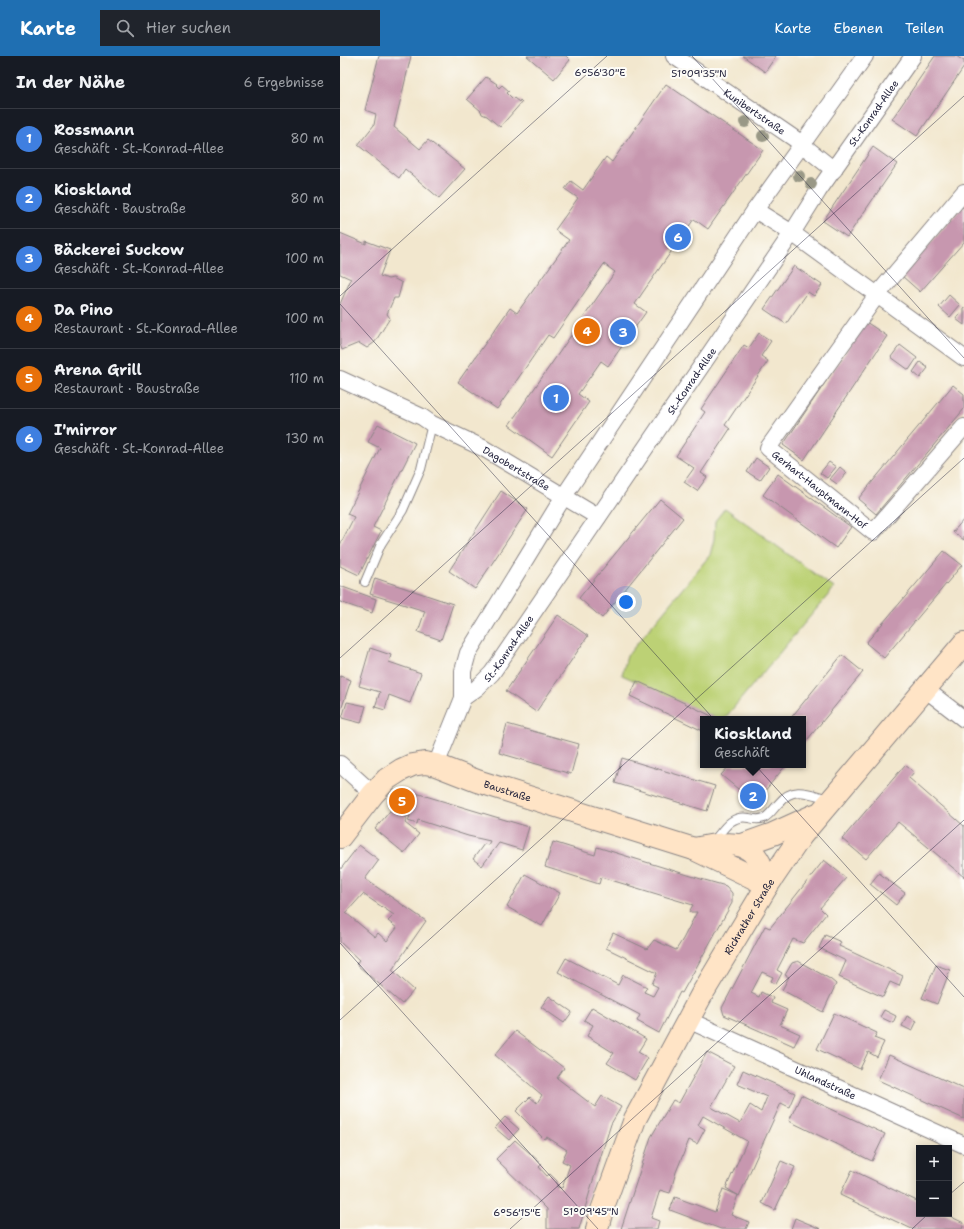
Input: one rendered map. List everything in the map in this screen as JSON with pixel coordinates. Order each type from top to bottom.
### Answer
[{"type":"main road","name":"Richrather Straße","points":[[597,1229],[602,1210],[635,1120],[688,1020],[767,886],[789,852],[827,805],[964,643]]},
{"type":"main road","name":"Baustraße","points":[[340,837],[373,794],[387,779],[412,765],[425,763],[436,765],[477,781],[702,847],[767,886]]},
{"type":"main road","name":"Baustraße","points":[[702,847],[742,845],[773,834],[827,805]]},
{"type":"main road","points":[[742,845],[753,852],[760,861],[767,886]]},
{"type":"street","name":"Kunibertstraße","points":[[674,56],[802,144],[834,170]]},
{"type":"street","points":[[436,765],[463,698],[463,671],[468,653],[564,496],[755,210],[865,56]]},
{"type":"street","name":"St.-Konrad-Allee","points":[[463,698],[477,688],[492,673],[792,233],[819,190],[913,56]]},
{"type":"street","name":"Gerhart-Hauptmann-Hof","points":[[964,192],[878,295],[768,448],[873,532],[964,427]]},
{"type":"street","points":[[755,210],[792,233],[964,358]]},
{"type":"street","name":"Dagobertstraße","points":[[340,379],[422,417],[432,424],[483,448],[598,517]]},
{"type":"street","points":[[925,689],[964,719]]},
{"type":"street","points":[[340,764],[373,794]]},
{"type":"street","name":"Uhlandstraße","points":[[688,1020],[964,1145]]},
{"type":"lane","points":[[365,582],[381,544],[403,510],[421,470],[432,424]]},
{"type":"lane","points":[[702,847],[729,822],[736,818],[743,817],[762,819],[769,814],[784,797],[793,792],[801,791],[827,805]]},
{"type":"green space","points":[[725,508],[834,588],[727,716],[711,716],[622,675],[627,656],[710,555],[714,539],[715,521]]},
{"type":"building","points":[[379,56],[411,56],[394,127],[420,149],[428,140],[465,169],[439,198],[405,169],[399,178],[358,145],[374,125],[376,114],[365,110]]},
{"type":"building","points":[[527,56],[566,56],[570,60],[554,79]]},
{"type":"building","points":[[743,56],[776,56],[765,72]]},
{"type":"building","points":[[935,56],[956,56],[964,61],[964,67],[917,136],[892,119]]},
{"type":"building","points":[[486,77],[497,84],[496,85],[499,88],[502,85],[509,91],[507,93],[513,99],[514,98],[519,102],[520,100],[522,102],[500,127],[487,116],[482,114],[481,111],[467,99]]},
{"type":"building","points":[[666,84],[763,150],[708,229],[694,219],[643,292],[635,304],[646,312],[608,366],[601,361],[578,394],[589,402],[552,456],[509,425],[615,272],[604,264],[553,338],[548,335],[497,409],[458,382],[510,308],[517,313],[569,240],[555,230],[578,198],[565,189],[571,181],[583,190],[606,157],[612,162]]},
{"type":"building","points":[[873,147],[897,164],[847,237],[823,221]]},
{"type":"building","points":[[962,207],[964,209],[964,242],[920,292],[902,276]]},
{"type":"building","points":[[340,233],[366,244],[366,241],[390,250],[380,276],[388,279],[393,278],[402,283],[398,298],[394,298],[387,314],[390,318],[375,342],[367,348],[359,343],[342,350],[340,344],[340,304],[351,279],[340,274]]},
{"type":"building","points":[[794,266],[822,285],[814,296],[808,292],[786,324],[764,309]]},
{"type":"building","points":[[949,295],[960,305],[950,317],[939,307]]},
{"type":"building","points":[[964,307],[964,325],[956,319]]},
{"type":"building","points":[[866,322],[887,336],[804,460],[783,445]]},
{"type":"building","points":[[759,333],[771,341],[761,356],[768,361],[725,425],[730,429],[701,473],[707,477],[697,491],[684,482],[694,468],[676,456],[705,412],[701,409],[744,345],[749,348]]},
{"type":"building","points":[[900,345],[917,358],[909,370],[891,357]]},
{"type":"building","points":[[920,362],[928,368],[920,378],[913,372]]},
{"type":"building","points":[[953,385],[964,394],[964,409],[876,514],[858,499]]},
{"type":"building","points":[[378,424],[415,443],[373,527],[381,531],[359,575],[340,566],[340,545],[354,517],[347,514],[380,448],[368,442]]},
{"type":"building","points":[[756,458],[769,467],[760,480],[747,472]]},
{"type":"building","points":[[829,462],[836,467],[827,478],[820,473]]},
{"type":"building","points":[[840,467],[847,473],[837,484],[830,479]]},
{"type":"building","points":[[778,474],[851,527],[836,548],[763,495]]},
{"type":"building","points":[[501,491],[528,509],[475,589],[449,571]]},
{"type":"building","points":[[660,499],[683,518],[602,618],[579,598]]},
{"type":"building","points":[[964,519],[964,540],[953,532]]},
{"type":"building","points":[[944,551],[962,565],[884,658],[866,643]]},
{"type":"building","points":[[375,578],[453,604],[441,640],[418,632],[425,611],[370,594]]},
{"type":"building","points":[[340,586],[376,599],[372,613],[340,602]]},
{"type":"building","points":[[558,615],[588,636],[536,712],[506,691]]},
{"type":"building","points":[[370,648],[391,655],[389,662],[421,673],[410,703],[389,695],[385,710],[375,707],[380,692],[359,686]]},
{"type":"building","points":[[842,655],[863,672],[806,741],[806,716],[792,716]]},
{"type":"building","points":[[340,676],[351,680],[340,713]]},
{"type":"building","points":[[637,681],[712,716],[700,716],[700,730],[630,696]]},
{"type":"building","points":[[347,702],[366,706],[361,723],[342,718]]},
{"type":"building","points":[[507,724],[579,744],[571,774],[499,753]]},
{"type":"building","points":[[622,758],[715,786],[707,811],[615,783]]},
{"type":"building","points":[[905,765],[914,772],[909,778],[964,826],[964,877],[898,822],[866,859],[842,839]]},
{"type":"building","points":[[727,768],[784,768],[755,803],[721,775]]},
{"type":"building","points":[[409,791],[529,827],[522,850],[499,843],[482,866],[473,859],[484,844],[488,845],[490,841],[468,836],[418,820],[417,824],[408,821],[410,816],[406,815],[405,823],[419,834],[404,853],[375,829],[405,793]]},
{"type":"building","points":[[553,842],[595,855],[597,847],[726,886],[732,893],[732,903],[682,993],[680,992],[659,1033],[637,1021],[640,1015],[558,972],[566,958],[618,985],[623,975],[647,987],[644,992],[653,996],[658,987],[652,984],[657,973],[606,948],[613,933],[647,949],[654,940],[676,950],[697,912],[689,912],[693,905],[601,877],[599,884],[545,867]]},
{"type":"building","points":[[359,845],[379,860],[365,879],[426,921],[392,970],[414,990],[402,1004],[356,964],[359,960],[340,942],[340,870]],"holes":[[[363,894],[394,915],[388,921],[397,928],[387,941],[378,933],[375,937],[346,913]]]},
{"type":"building","points":[[824,860],[846,878],[820,908],[826,914],[803,943],[793,939],[777,970],[782,973],[776,984],[771,981],[773,977],[762,972],[751,993],[759,997],[761,992],[773,998],[771,1003],[787,1010],[780,1025],[800,1034],[794,1046],[724,1015],[722,1008],[765,926],[770,928]]},
{"type":"building","points":[[879,873],[905,893],[896,905],[870,884]]},
{"type":"building","points":[[525,874],[560,893],[542,926],[507,907]]},
{"type":"building","points":[[825,935],[841,942],[839,946],[903,976],[899,986],[890,982],[883,997],[839,977],[846,961],[819,948]]},
{"type":"building","points":[[798,961],[836,984],[823,1012],[782,990],[789,977],[785,975],[792,963]]},
{"type":"building","points":[[936,965],[950,970],[937,1004],[922,998]]},
{"type":"building","points":[[549,996],[572,1012],[564,1023],[541,1007]]},
{"type":"building","points":[[592,1007],[646,1039],[638,1052],[648,1058],[635,1080],[607,1063],[614,1053],[587,1036],[593,1025],[584,1020]]},
{"type":"building","points":[[884,1010],[896,1016],[893,1023],[880,1017]]},
{"type":"building","points":[[834,1013],[877,1033],[874,1038],[884,1042],[877,1057],[868,1052],[860,1069],[817,1049]]},
{"type":"building","points":[[907,1016],[917,1021],[912,1031],[902,1026]]},
{"type":"building","points":[[515,1031],[564,1068],[557,1078],[595,1107],[602,1096],[621,1107],[611,1124],[579,1229],[547,1229],[547,1209],[496,1159],[515,1140],[542,1164],[539,1167],[547,1176],[550,1174],[557,1181],[557,1187],[562,1188],[570,1165],[562,1161],[567,1150],[547,1137],[544,1139],[516,1111],[530,1097],[537,1103],[542,1095],[495,1055]]},
{"type":"building","points":[[707,1052],[734,1066],[711,1107],[740,1123],[750,1105],[761,1112],[767,1097],[737,1084],[743,1070],[795,1093],[789,1107],[781,1103],[739,1196],[726,1188],[747,1141],[703,1116],[698,1125],[705,1129],[697,1144],[689,1140],[676,1172],[670,1193],[660,1190],[651,1218],[659,1221],[657,1229],[621,1229],[651,1137],[673,1100],[679,1103]]},
{"type":"building","points":[[889,1055],[964,1089],[964,1119],[878,1080]]},
{"type":"building","points":[[801,1095],[885,1134],[872,1161],[789,1121]]},
{"type":"building","points":[[505,1117],[519,1129],[509,1140],[495,1128]]},
{"type":"building","points":[[781,1161],[795,1167],[775,1210],[762,1203]]},
{"type":"building","points":[[852,1170],[916,1201],[916,1217],[951,1217],[964,1223],[962,1229],[912,1229],[840,1195]]},
{"type":"building","points":[[723,1189],[738,1195],[731,1215],[749,1222],[746,1229],[721,1229],[670,1210],[675,1197],[715,1212]]},
{"type":"building","points":[[795,1218],[821,1229],[791,1229]]},
{"type":"place","name":"I'mirror","points":[[678,237]]},
{"type":"place","name":"Da Pino","points":[[587,331]]},
{"type":"place","name":"Bäckerei Suckow","points":[[623,332]]},
{"type":"place","name":"Rossmann","points":[[556,398]]},
{"type":"place","name":"Kioskland","points":[[753,796]]},
{"type":"place","name":"Arena Grill","points":[[402,801]]}]
